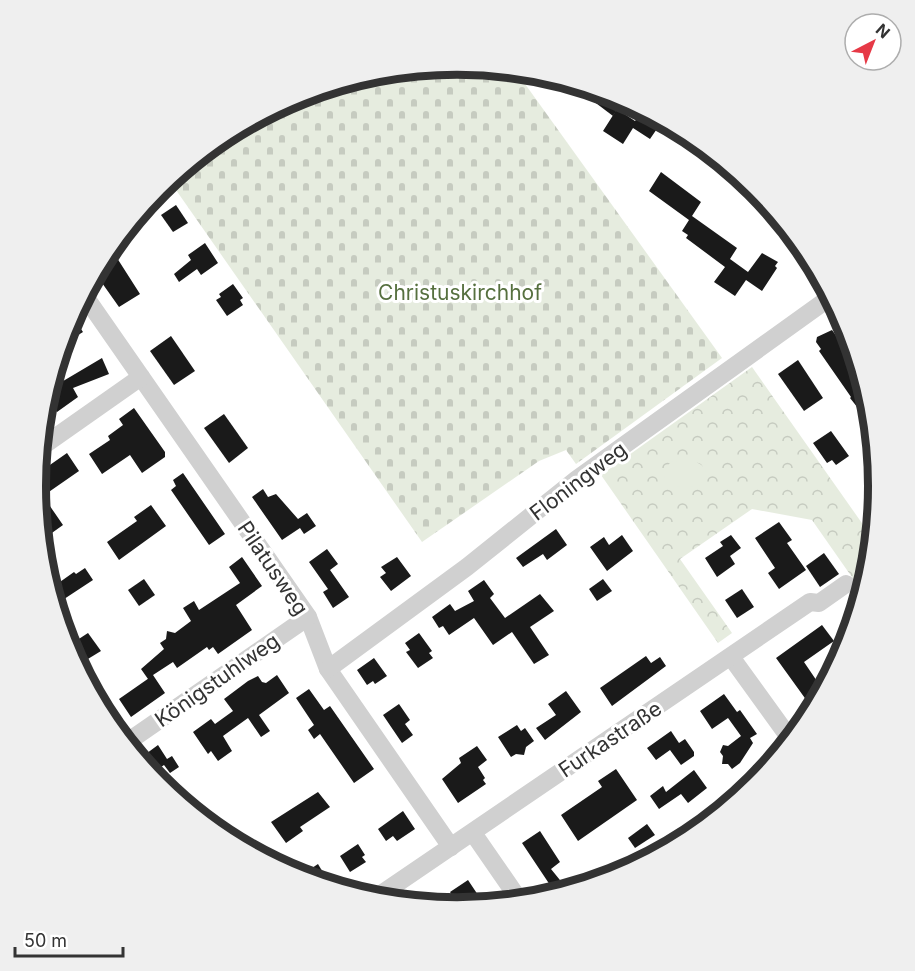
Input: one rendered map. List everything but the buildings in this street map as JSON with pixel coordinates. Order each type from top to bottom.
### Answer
[{"type":"street","name":"Floningweg","points":[[328,669],[448,581],[594,467],[825,301]]},
{"type":"street","name":"Pilatusweg","points":[[90,303],[308,617],[328,669],[451,847]]},
{"type":"street","points":[[49,442],[141,377]]},
{"type":"street","name":"Furkastraße","points":[[387,890],[810,602],[819,603],[846,584]]},
{"type":"street","name":"Königstuhlweg","points":[[133,738],[308,617]]},
{"type":"street","points":[[731,657],[786,733]]},
{"type":"street","points":[[473,833],[514,893]]},
{"type":"green space","name":"Christuskirchhof","points":[[431,75],[484,75],[522,80],[722,358],[576,464],[566,450],[539,461],[422,542],[175,188],[207,159],[229,144],[276,117],[325,96],[377,82]]},
{"type":"green space","points":[[752,367],[866,529],[856,583],[812,520],[752,509],[680,559],[732,633],[718,643],[601,475]]},
{"type":"green space","points":[[693,461],[702,465],[707,475],[699,486],[671,487],[666,481],[665,474],[671,462]]}]
